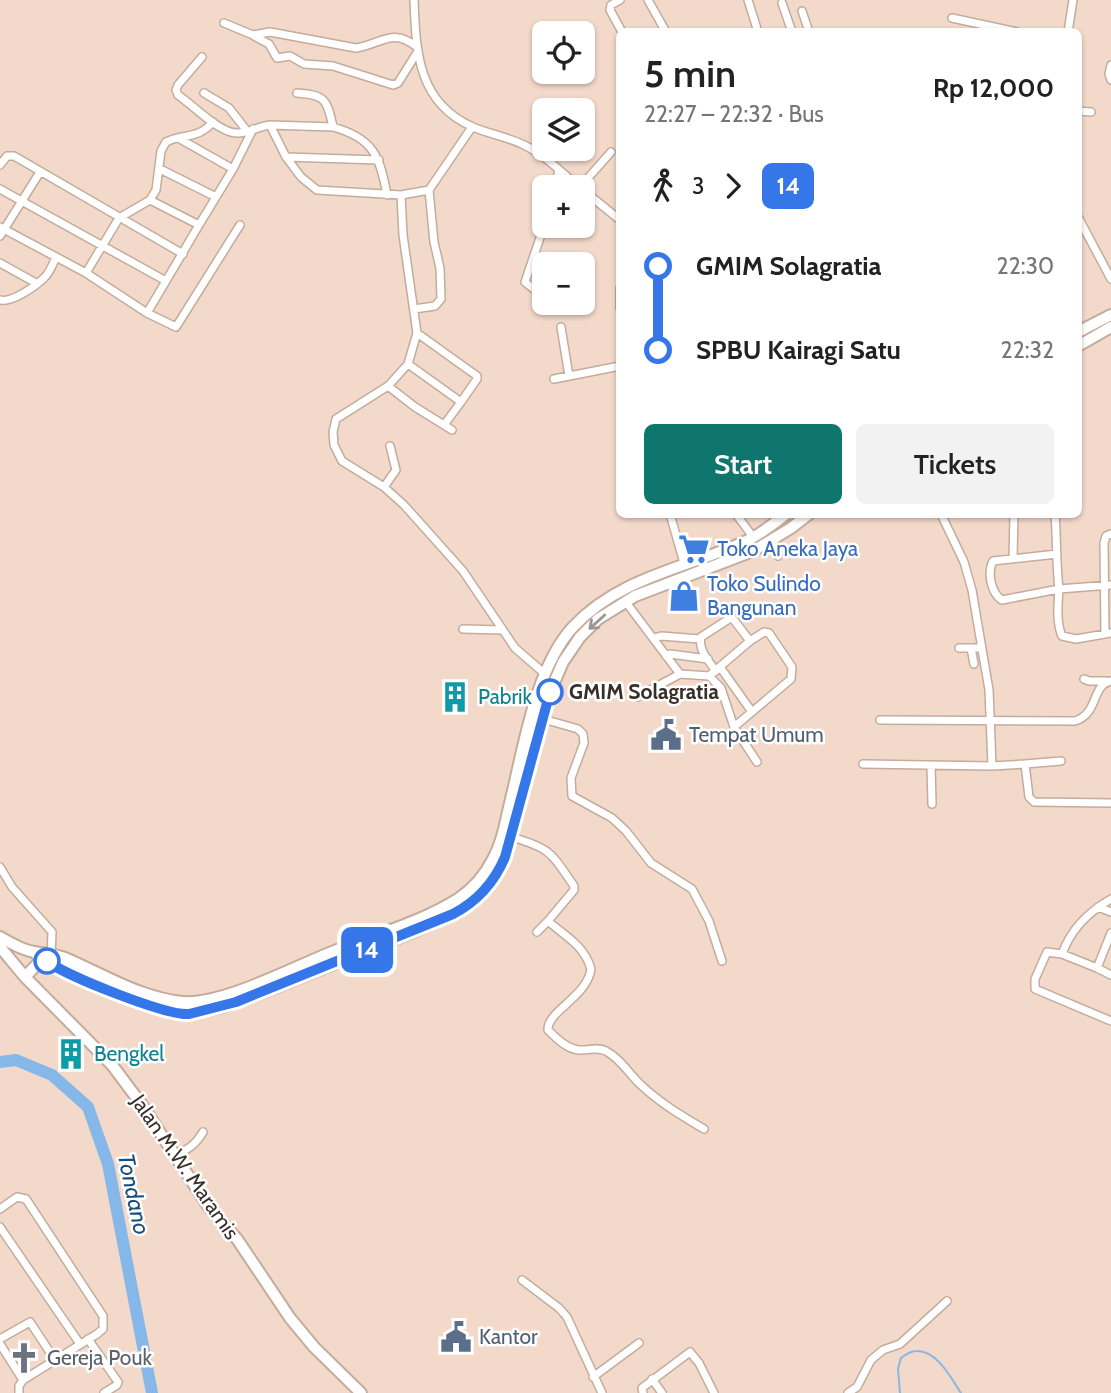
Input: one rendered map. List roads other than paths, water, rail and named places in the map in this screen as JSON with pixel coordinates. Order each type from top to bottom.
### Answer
[{"type":"highway","points":[[1082,330],[1111,315]]},
{"type":"highway","points":[[1082,344],[1111,327]]},
{"type":"highway","points":[[42,954],[52,966],[83,981],[182,1014],[223,1007],[460,898],[480,880],[497,851],[545,674],[558,646],[574,626],[602,603],[640,581],[753,537],[780,518]]},
{"type":"highway","points":[[0,937],[130,989],[182,1002],[275,982],[412,932],[462,909],[480,896],[495,878],[512,837],[550,692],[563,662],[598,619],[625,601],[651,589],[753,551],[803,518]]},
{"type":"highway","name":"Jalan M.W. Maramis","points":[[0,947],[25,977],[112,1065],[142,1105],[208,1206],[237,1239],[290,1318],[314,1348],[362,1393]]},
{"type":"highway","points":[[25,977],[42,954]]},
{"type":"street","points":[[414,0],[418,50],[430,93],[435,101],[472,127],[525,145],[542,155],[564,175]]},
{"type":"street","points":[[620,0],[611,5],[610,10],[620,28]]},
{"type":"street","points":[[648,0],[664,28]]},
{"type":"street","points":[[748,0],[757,28]]},
{"type":"street","points":[[1069,28],[1073,0]]},
{"type":"street","points":[[782,3],[791,28]]},
{"type":"street","points":[[802,11],[808,28]]},
{"type":"street","points":[[952,18],[998,28]]},
{"type":"street","points":[[224,23],[269,44],[277,58],[290,56],[304,64],[333,66],[393,85],[398,83],[418,50]]},
{"type":"street","points":[[253,35],[270,32],[356,48],[387,37],[400,36],[418,50]]},
{"type":"street","points":[[202,57],[178,85],[177,92],[213,122],[233,133],[271,125],[333,127],[360,136],[379,160],[387,195]]},
{"type":"street","points":[[1111,65],[1111,80]]},
{"type":"street","points":[[204,93],[229,108],[250,130]]},
{"type":"street","points":[[297,93],[316,94],[321,98],[329,110],[333,127]]},
{"type":"street","points":[[1082,111],[1091,112]]},
{"type":"street","points":[[86,273],[119,218],[150,200],[156,190],[163,146],[170,139],[201,133],[213,122]]},
{"type":"street","points":[[271,125],[286,157],[301,177],[317,191],[401,195],[429,190]]},
{"type":"street","points":[[414,309],[435,306],[441,299],[440,268],[434,242],[429,190],[472,127]]},
{"type":"street","points":[[147,313],[233,169],[250,130]]},
{"type":"street","points":[[180,139],[233,169]]},
{"type":"street","points":[[592,175],[611,152]]},
{"type":"street","points":[[0,164],[6,156],[12,155],[183,254]]},
{"type":"street","points":[[286,157],[379,160]]},
{"type":"street","points":[[160,169],[216,197]]},
{"type":"street","points":[[558,175],[559,171]]},
{"type":"street","points":[[40,172],[1,231],[86,273],[147,313],[176,327],[240,225]]},
{"type":"street","points":[[0,189],[166,281]]},
{"type":"street","points":[[401,195],[402,235],[418,333],[408,364],[388,386],[336,419],[334,445],[342,461],[384,486],[404,505],[463,571],[515,648],[545,674]]},
{"type":"street","points":[[595,199],[616,217]]},
{"type":"street","points":[[150,200],[199,225]]},
{"type":"street","points":[[1082,225],[1111,279]]},
{"type":"street","points":[[0,300],[13,299],[47,275],[56,257]]},
{"type":"street","points":[[532,261],[525,282],[532,288]]},
{"type":"street","points":[[0,263],[36,283]]},
{"type":"street","points":[[561,327],[569,376]]},
{"type":"street","points":[[418,333],[477,376],[444,425]]},
{"type":"street","points":[[408,364],[461,402]]},
{"type":"street","points":[[554,379],[616,367]]},
{"type":"street","points":[[388,386],[452,430]]},
{"type":"street","points":[[384,486],[396,470],[390,446]]},
{"type":"street","points":[[671,518],[684,563]]},
{"type":"street","points":[[739,518],[753,537]]},
{"type":"street","points":[[943,518],[968,572],[989,690],[992,766]]},
{"type":"street","points":[[1013,558],[1014,518]]},
{"type":"street","points":[[1055,518],[1058,621],[1062,636],[1076,639],[1108,634],[1104,542],[1106,536],[1111,534]]},
{"type":"street","points":[[771,541],[778,556]]},
{"type":"street","points":[[1057,554],[997,560],[991,564],[990,577],[1000,600],[1059,589],[1107,585]]},
{"type":"street","points":[[625,601],[680,674]]},
{"type":"street","points":[[654,639],[661,636],[700,639],[730,614],[750,641]]},
{"type":"street","points":[[463,629],[502,629]]},
{"type":"street","points":[[637,697],[680,674],[715,672],[762,632],[769,634],[792,667],[791,678],[734,727]]},
{"type":"street","points":[[700,639],[700,647],[715,672],[734,727],[757,762]]},
{"type":"street","points":[[959,648],[982,648]]},
{"type":"street","points":[[971,648],[974,664]]},
{"type":"street","points":[[666,656],[670,654],[708,659]]},
{"type":"street","points":[[715,672],[752,712]]},
{"type":"street","points":[[1084,679],[1109,681]]},
{"type":"street","points":[[880,720],[1080,720],[1091,710],[1100,687],[1109,681]]},
{"type":"street","points":[[543,719],[578,729],[583,734],[584,743],[571,778],[572,796],[612,818],[651,863],[692,889],[709,921],[722,961]]},
{"type":"street","points":[[863,764],[992,766],[1061,761]]},
{"type":"street","points":[[1025,764],[1029,797],[1034,802],[1111,803]]},
{"type":"street","points":[[931,766],[932,804]]},
{"type":"street","points":[[512,837],[540,845],[552,855],[573,886],[573,890],[537,932]]},
{"type":"street","points":[[0,867],[26,904],[52,932],[42,954]]},
{"type":"street","points":[[1062,954],[1074,928],[1111,899]]},
{"type":"street","points":[[1098,907],[1111,912]]},
{"type":"street","points":[[548,921],[574,940],[584,952],[591,971],[578,995],[548,1023],[548,1030],[560,1042],[580,1051],[598,1048],[615,1056],[643,1087],[678,1115],[704,1129]]},
{"type":"street","points":[[1097,968],[1111,933]]},
{"type":"street","points":[[1111,975],[1062,954],[1047,952],[1035,979],[1035,989],[1111,1021]]},
{"type":"street","points":[[175,1155],[190,1149],[203,1132]]},
{"type":"street","points":[[0,1209],[18,1197],[26,1199],[103,1316],[103,1329],[23,1380],[19,1393]]},
{"type":"street","points":[[0,1227],[84,1341],[118,1382],[104,1393]]},
{"type":"street","points":[[522,1280],[567,1317],[602,1393]]},
{"type":"street","points":[[848,1393],[857,1387],[871,1360],[883,1350],[900,1344],[947,1301]]},
{"type":"street","points":[[23,1380],[0,1342],[30,1322],[55,1360]]},
{"type":"street","points":[[593,1377],[639,1343]]},
{"type":"street","points":[[643,1393],[642,1388],[652,1379],[690,1352],[715,1393]]},
{"type":"street","points":[[652,1379],[662,1393]]},
{"type":"waterway","name":"Tondano","points":[[0,1062],[16,1060],[52,1075],[88,1107],[108,1164],[152,1393]]},
{"type":"waterway","points":[[900,1393],[898,1369],[901,1358],[916,1351],[924,1352],[937,1360],[961,1393]]},
{"type":"place","name":"Toko Aneka Jaya","points":[[694,549]]},
{"type":"place","name":"Toko Sulindo Bangunan","points":[[684,596]]},
{"type":"place","name":"GMIM Solagratia","points":[[550,692]]},
{"type":"place","name":"Pabrik","points":[[455,697]]},
{"type":"place","name":"Tempat Umum","points":[[666,735]]},
{"type":"place","name":"Bengkel","points":[[71,1054]]},
{"type":"place","name":"Kantor","points":[[456,1337]]},
{"type":"place","name":"Gereja Pouk","points":[[24,1358]]}]
